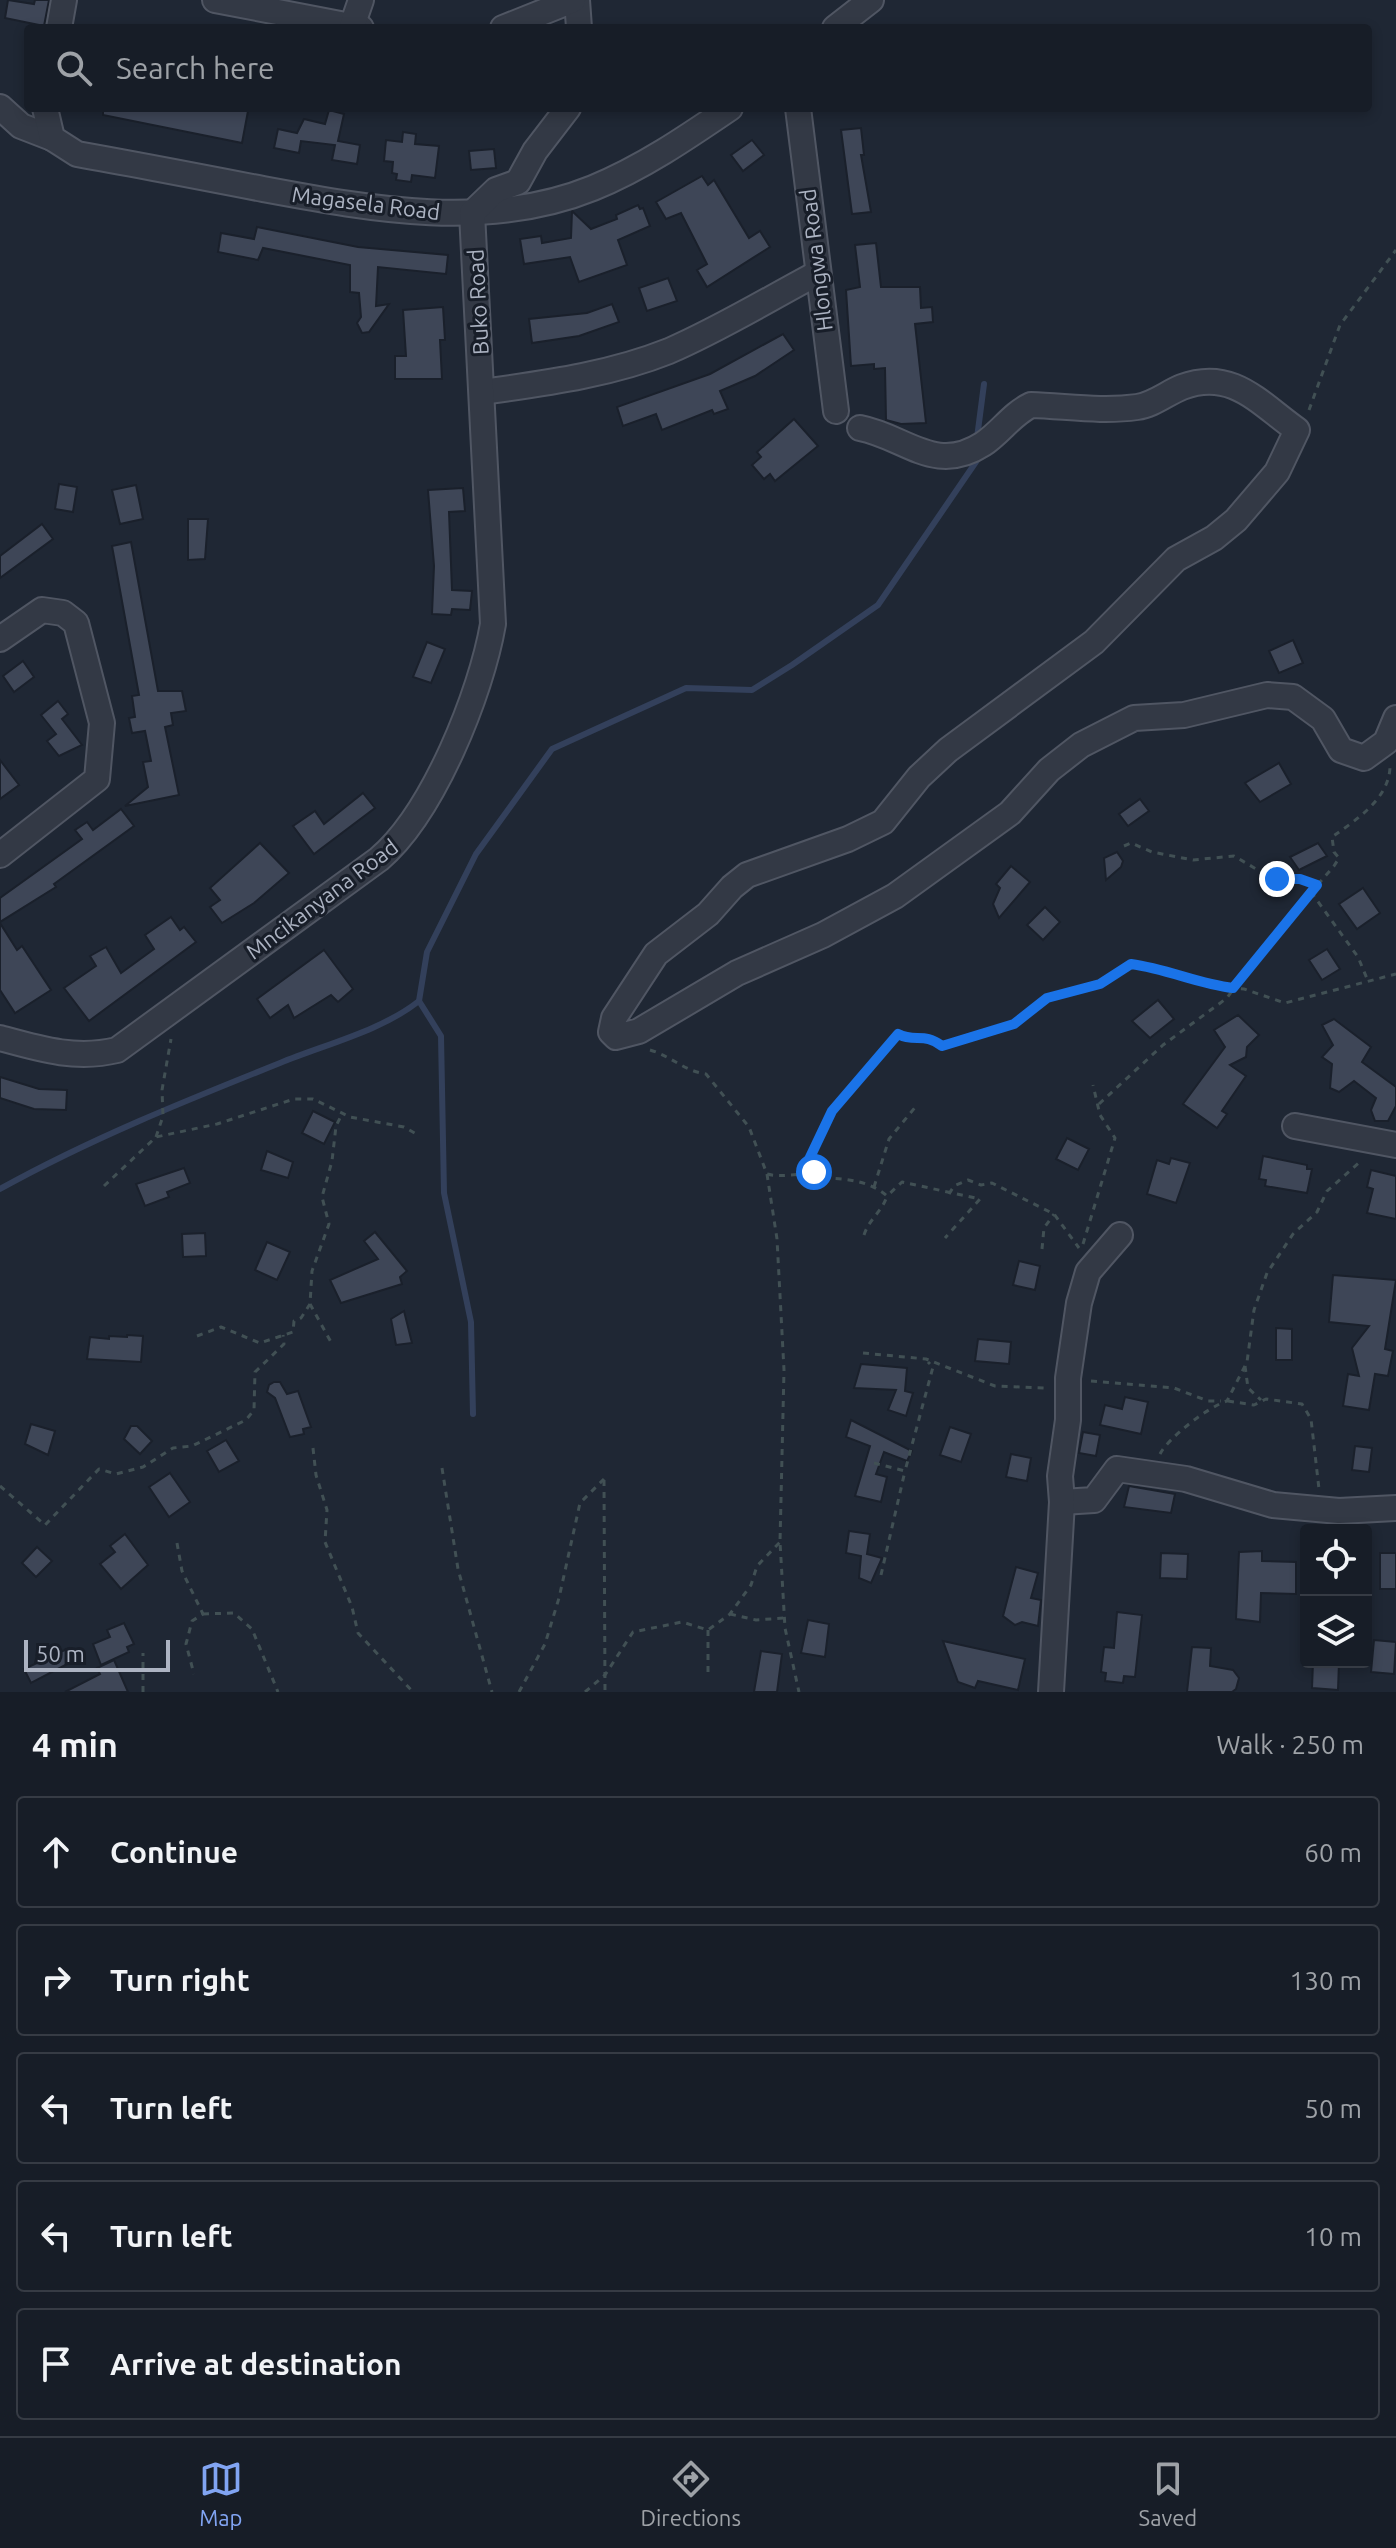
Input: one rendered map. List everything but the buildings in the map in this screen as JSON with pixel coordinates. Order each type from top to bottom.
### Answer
[{"type":"street","points":[[60,24],[64,0]]},
{"type":"street","points":[[215,0],[341,24]]},
{"type":"street","points":[[357,24],[361,0]]},
{"type":"street","points":[[513,24],[575,0],[578,24]]},
{"type":"street","points":[[840,24],[871,0]]},
{"type":"street","points":[[0,107],[21,126],[52,138]]},
{"type":"street","points":[[46,112],[52,138]]},
{"type":"street","points":[[472,213],[496,190],[520,179],[535,151],[565,112]]},
{"type":"street","name":"Magasela Road","points":[[52,138],[77,154],[353,206],[472,213],[523,207],[592,188],[652,159],[724,112]]},
{"type":"street","name":"Hlongwa Road","points":[[798,112],[816,274],[836,411]]},
{"type":"street","name":"Buko Road","points":[[472,213],[483,392]]},
{"type":"street","points":[[483,392],[591,375],[666,352],[714,331],[816,274]]},
{"type":"street","points":[[860,428],[897,439],[928,456],[974,449],[1031,405],[1063,409],[1139,407],[1195,382],[1217,379],[1258,400],[1297,430],[1277,472],[1236,520],[1214,538],[1176,559],[1094,642],[948,750],[919,777],[883,822],[848,839],[747,875],[708,914],[656,954],[614,1018],[611,1032],[616,1037],[631,1035],[737,973],[823,935],[895,896],[1010,813],[1049,770],[1071,752],[1102,732],[1134,718],[1184,715],[1281,695],[1293,697],[1314,709],[1341,750],[1364,758],[1386,742],[1396,718]]},
{"type":"street","name":"Mncikanyana Road","points":[[0,1038],[67,1055],[95,1056],[117,1050],[379,859],[400,840],[423,809],[465,712],[489,646],[493,624],[483,392]]},
{"type":"street","points":[[0,639],[42,610],[63,613],[76,623],[102,723],[97,779],[0,855]]},
{"type":"street","points":[[1295,1126],[1392,1144]]},
{"type":"street","points":[[1051,1692],[1062,1502],[1062,1446],[1069,1384],[1088,1272],[1120,1235]]},
{"type":"street","points":[[1062,1502],[1094,1500],[1117,1469],[1161,1474],[1251,1501],[1319,1509],[1396,1508]]},
{"type":"path","points":[[1297,430],[1308,413],[1340,325],[1396,250]]},
{"type":"path","points":[[1099,1104],[1163,1045],[1227,998],[1339,858],[1334,852],[1332,837],[1358,819],[1385,787],[1390,770],[1386,742]]},
{"type":"path","points":[[1124,846],[1131,843],[1152,852],[1193,860],[1234,856],[1268,876],[1300,879],[1317,885]]},
{"type":"path","points":[[1311,892],[1353,950],[1368,981]]},
{"type":"path","points":[[803,1172],[832,1111],[898,1034],[904,1037],[931,1037],[942,1046],[965,1041],[1014,1024],[1047,998],[1100,984],[1131,964],[1195,977],[1211,987],[1233,988],[1285,1003],[1396,974]]},
{"type":"path","points":[[104,1186],[156,1137],[163,1116],[171,1038],[170,1027],[163,1019]]},
{"type":"path","points":[[631,1035],[634,1045],[663,1054],[687,1071],[706,1074],[749,1127],[767,1174],[777,1239],[784,1370],[780,1542],[785,1618],[799,1692]]},
{"type":"path","points":[[949,1194],[954,1186],[968,1180],[981,1185],[992,1183],[1054,1214],[1081,1251],[1115,1138],[1100,1115],[1093,1085]]},
{"type":"path","points":[[156,1137],[217,1124],[294,1099],[313,1099],[342,1114],[404,1127],[418,1135]]},
{"type":"path","points":[[874,1187],[889,1139],[917,1105]]},
{"type":"path","points":[[197,1336],[221,1327],[260,1343],[293,1332],[294,1321],[301,1318],[310,1304],[312,1271],[329,1224],[322,1197],[332,1161],[336,1126],[342,1114]]},
{"type":"path","points":[[1319,1509],[1311,1419],[1302,1404],[1261,1400],[1248,1388],[1245,1366],[1254,1310],[1267,1273],[1293,1234],[1317,1212],[1327,1191],[1364,1158],[1392,1144]]},
{"type":"path","points":[[767,1174],[778,1177],[823,1171],[829,1178],[849,1179],[874,1187],[887,1196]]},
{"type":"path","points":[[864,1235],[867,1225],[882,1212],[887,1196],[902,1182],[949,1194],[965,1193],[980,1199],[945,1238]]},
{"type":"path","points":[[1042,1249],[1044,1228],[1054,1214]]},
{"type":"path","points":[[310,1304],[332,1344]]},
{"type":"path","points":[[0,1486],[45,1525],[99,1469],[116,1474],[143,1467],[173,1448],[192,1446],[246,1420],[254,1410],[255,1372],[284,1344],[283,1335]]},
{"type":"path","points":[[863,1353],[926,1359],[995,1386],[1069,1384],[1174,1388],[1208,1401],[1254,1405],[1261,1400]]},
{"type":"path","points":[[881,1575],[933,1367],[926,1359]]},
{"type":"path","points":[[1161,1474],[1160,1452],[1213,1406],[1227,1401],[1245,1366]]},
{"type":"path","points":[[313,1448],[316,1475],[327,1510],[325,1542],[352,1607],[358,1633],[413,1692]]},
{"type":"path","points":[[874,1463],[905,1471]]},
{"type":"path","points":[[442,1468],[458,1569],[492,1692]]},
{"type":"path","points":[[519,1692],[545,1644],[559,1598],[580,1503],[604,1479],[605,1692]]},
{"type":"path","points":[[708,1630],[730,1614],[751,1585],[757,1566],[780,1542]]},
{"type":"path","points":[[177,1543],[182,1571],[203,1614]]},
{"type":"path","points":[[194,1674],[186,1644],[192,1621],[203,1614],[234,1613],[252,1629],[278,1692]]},
{"type":"path","points":[[730,1614],[756,1620],[785,1618]]},
{"type":"path","points":[[585,1692],[605,1675],[633,1632],[682,1622],[708,1630]]},
{"type":"path","points":[[708,1630],[708,1677]]},
{"type":"path","points":[[143,1653],[143,1692]]},
{"type":"waterway","points":[[977,438],[984,384]]},
{"type":"waterway","points":[[0,1189],[138,1122],[388,1021],[419,1001],[427,952],[476,854],[552,749],[686,688],[752,690],[792,665],[878,605],[980,456]]},
{"type":"waterway","points":[[419,1001],[441,1036],[444,1193],[471,1322],[473,1414]]},
{"type":"route","points":[[814,1172],[803,1172],[823,1125],[888,1041],[898,1034],[904,1037],[931,1037],[942,1046],[965,1041],[972,1036],[1014,1024],[1058,993],[1109,980],[1131,964],[1195,977],[1211,987],[1233,988],[1317,885],[1300,879],[1277,879]]}]
